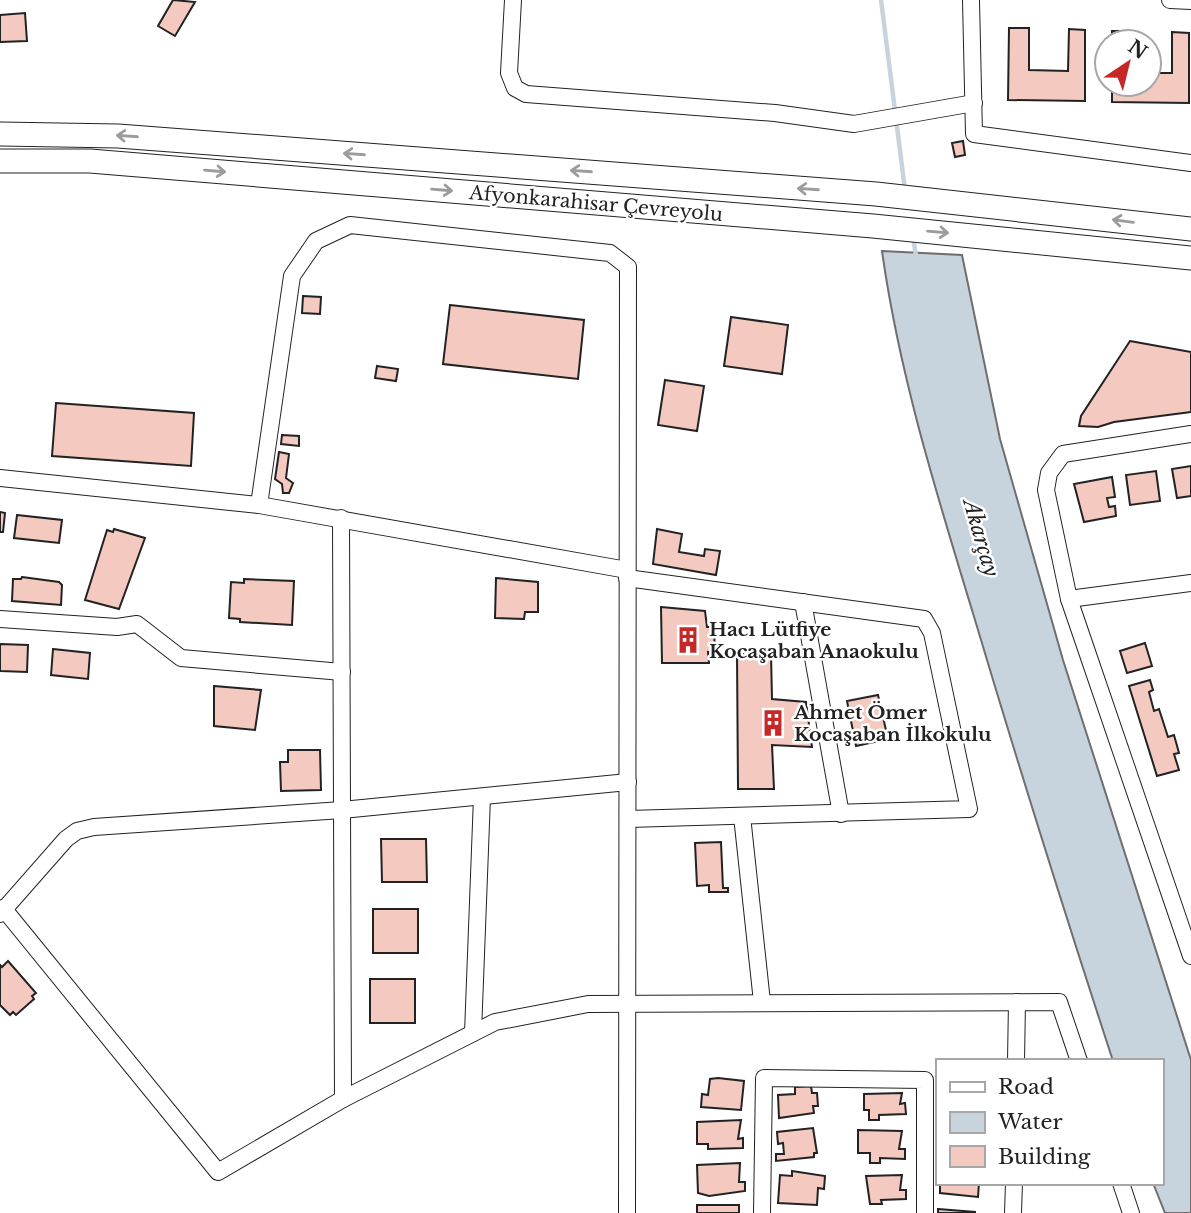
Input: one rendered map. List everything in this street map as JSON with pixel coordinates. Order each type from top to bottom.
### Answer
[{"type":"highway","name":"Afyonkarahisar Çevreyolu","points":[[0,134],[132,137],[876,194],[1191,229]]},
{"type":"highway","name":"Afyonkarahisar Çevreyolu","points":[[0,161],[90,161],[873,226],[1191,258]]},
{"type":"street","points":[[513,0],[509,74],[511,82],[520,92],[775,113],[854,124],[974,103]]},
{"type":"street","points":[[971,0],[974,134],[1191,163]]},
{"type":"street","points":[[1170,0],[1191,1]]},
{"type":"street","points":[[259,505],[292,276],[316,242],[350,225],[610,253],[628,267],[627,1213]]},
{"type":"street","points":[[1191,435],[1063,454],[1053,466],[1047,481],[1046,498],[1069,599],[1191,956]]},
{"type":"street","points":[[0,478],[259,505],[341,518],[627,574],[917,617],[929,624],[969,809],[628,819]]},
{"type":"street","points":[[341,518],[343,1099]]},
{"type":"street","points":[[1069,599],[1191,583]]},
{"type":"street","points":[[803,602],[841,814]]},
{"type":"street","points":[[0,619],[117,627],[137,624],[181,658],[342,672]]},
{"type":"street","points":[[628,782],[342,810],[77,831],[66,839],[2,911],[218,1172],[343,1099],[495,1022],[589,1004],[1059,1002],[1078,1059]]},
{"type":"street","points":[[473,1033],[482,797]]},
{"type":"street","points":[[742,816],[762,1002]]},
{"type":"street","points":[[1016,1059],[1017,1002]]},
{"type":"street","points":[[762,1213],[764,1078],[925,1080],[925,1213]]},
{"type":"street","points":[[1013,1213],[1014,1185]]},
{"type":"street","points":[[1122,1185],[1131,1213]]},
{"type":"water","points":[[882,251],[962,255],[1000,439],[1063,660],[1191,1060],[1191,1213],[1165,1213],[1154,1185],[1163,1185],[1163,1059],[1112,1059],[1006,723],[932,477],[908,387]]},
{"type":"building","points":[[173,0],[195,2],[175,36],[158,26]]},
{"type":"building","points":[[25,13],[27,41],[0,42],[0,15]]},
{"type":"building","points":[[1009,28],[1029,28],[1029,70],[1068,71],[1069,29],[1085,30],[1085,101],[1008,100]]},
{"type":"building","points":[[1172,32],[1189,33],[1189,103],[1112,102],[1112,98],[1163,98],[1163,73],[1172,73]]},
{"type":"building","points":[[963,141],[965,155],[955,157],[952,143]]},
{"type":"building","points":[[303,296],[321,297],[320,314],[302,313]]},
{"type":"building","points":[[450,305],[584,320],[578,379],[443,364]]},
{"type":"building","points":[[731,317],[788,325],[782,374],[724,366]]},
{"type":"building","points":[[1130,341],[1191,352],[1191,412],[1114,422],[1098,427],[1079,426],[1081,416]]},
{"type":"building","points":[[377,366],[398,369],[396,381],[375,378]]},
{"type":"building","points":[[665,380],[704,386],[697,431],[658,425]]},
{"type":"building","points":[[56,403],[194,413],[191,466],[52,456]]},
{"type":"building","points":[[282,435],[299,436],[299,446],[281,444]]},
{"type":"building","points":[[279,452],[289,454],[286,478],[293,483],[289,493],[283,493],[282,484],[275,479]]},
{"type":"building","points":[[1191,466],[1191,496],[1177,498],[1172,469]]},
{"type":"building","points":[[1156,471],[1160,501],[1130,505],[1126,475]]},
{"type":"building","points":[[1112,477],[1115,497],[1107,498],[1109,507],[1115,506],[1116,516],[1084,522],[1074,484]]},
{"type":"building","points":[[0,512],[5,513],[3,532],[0,532]]},
{"type":"building","points":[[17,515],[62,520],[59,543],[14,538]]},
{"type":"building","points":[[114,529],[145,538],[119,609],[85,600],[107,530],[113,532]]},
{"type":"building","points":[[657,529],[682,534],[679,552],[704,556],[705,549],[720,551],[716,575],[653,564]]},
{"type":"building","points":[[22,577],[59,582],[62,585],[61,605],[12,601],[13,579]]},
{"type":"building","points":[[496,578],[538,582],[538,612],[525,612],[524,619],[495,618]]},
{"type":"building","points":[[244,579],[294,581],[292,625],[240,622],[240,619],[229,618],[231,582],[244,583]]},
{"type":"building","name":"Hacı Lütfiye Kocaşaban Anaokulu","points":[[661,607],[705,611],[707,627],[714,627],[715,653],[708,652],[709,663],[662,663]]},
{"type":"building","points":[[1145,643],[1152,666],[1127,673],[1120,651]]},
{"type":"building","points":[[0,644],[28,645],[27,672],[0,671]]},
{"type":"building","points":[[53,649],[90,653],[88,679],[51,675]]},
{"type":"building","name":"Ahmet Ömer Kocaşaban İlkokulu","points":[[737,654],[771,654],[772,699],[806,702],[812,747],[772,745],[774,789],[738,789]]},
{"type":"building","points":[[1150,680],[1153,690],[1149,692],[1154,711],[1159,709],[1168,737],[1174,735],[1179,753],[1174,754],[1179,770],[1157,776],[1129,686]]},
{"type":"building","points":[[214,686],[261,690],[255,730],[214,726]]},
{"type":"building","points":[[878,695],[888,739],[856,746],[847,701]]},
{"type":"building","points":[[288,750],[320,750],[321,790],[281,791],[280,762],[288,762]]},
{"type":"building","points":[[381,839],[426,839],[427,882],[382,882]]},
{"type":"building","points":[[721,842],[723,888],[728,888],[728,892],[709,892],[709,885],[697,886],[695,843]]},
{"type":"building","points":[[373,909],[418,909],[418,953],[373,953]]},
{"type":"building","points":[[8,961],[36,993],[32,996],[34,999],[16,1015],[13,1012],[10,1015],[0,1005],[0,965],[2,967]]},
{"type":"building","points":[[370,979],[415,979],[415,1023],[370,1023]]},
{"type":"building","points":[[710,1079],[744,1081],[741,1110],[701,1107],[702,1094],[708,1095]]},
{"type":"building","points":[[811,1086],[812,1093],[817,1093],[818,1106],[813,1106],[814,1113],[779,1118],[778,1095],[795,1094],[795,1087]]},
{"type":"building","points":[[902,1093],[900,1104],[905,1103],[906,1114],[879,1115],[879,1120],[869,1120],[869,1110],[864,1110],[864,1094]]},
{"type":"building","points":[[741,1120],[738,1139],[743,1138],[743,1148],[708,1149],[708,1144],[697,1144],[697,1122]]},
{"type":"building","points":[[813,1128],[817,1153],[814,1153],[814,1157],[776,1161],[776,1154],[784,1154],[783,1143],[778,1144],[777,1132]]},
{"type":"building","points":[[858,1130],[902,1131],[899,1149],[905,1149],[905,1159],[880,1158],[880,1163],[870,1163],[870,1153],[858,1153]]},
{"type":"building","points":[[740,1163],[739,1182],[745,1182],[745,1191],[709,1196],[698,1193],[697,1165]]},
{"type":"building","points":[[792,1171],[825,1176],[824,1189],[818,1188],[817,1205],[778,1203],[780,1175],[792,1176]]},
{"type":"building","points":[[902,1175],[900,1190],[906,1190],[906,1199],[881,1200],[882,1204],[870,1204],[866,1176]]},
{"type":"building","points":[[940,1185],[979,1185],[978,1197],[940,1193]]},
{"type":"building","points":[[697,1205],[739,1205],[739,1213],[697,1213]]},
{"type":"building","points":[[938,1209],[975,1212],[975,1213],[938,1213]]},
{"type":"waterway","name":"Akarçay","points":[[881,0],[905,190]]},
{"type":"waterway","name":"Akarçay","points":[[913,237],[916,256]]},
{"type":"place","name":"Hacı Lütfiye Kocaşaban Anaokulu","points":[[688,640]]},
{"type":"place","name":"Ahmet Ömer Kocaşaban İlkokulu","points":[[773,723]]}]
